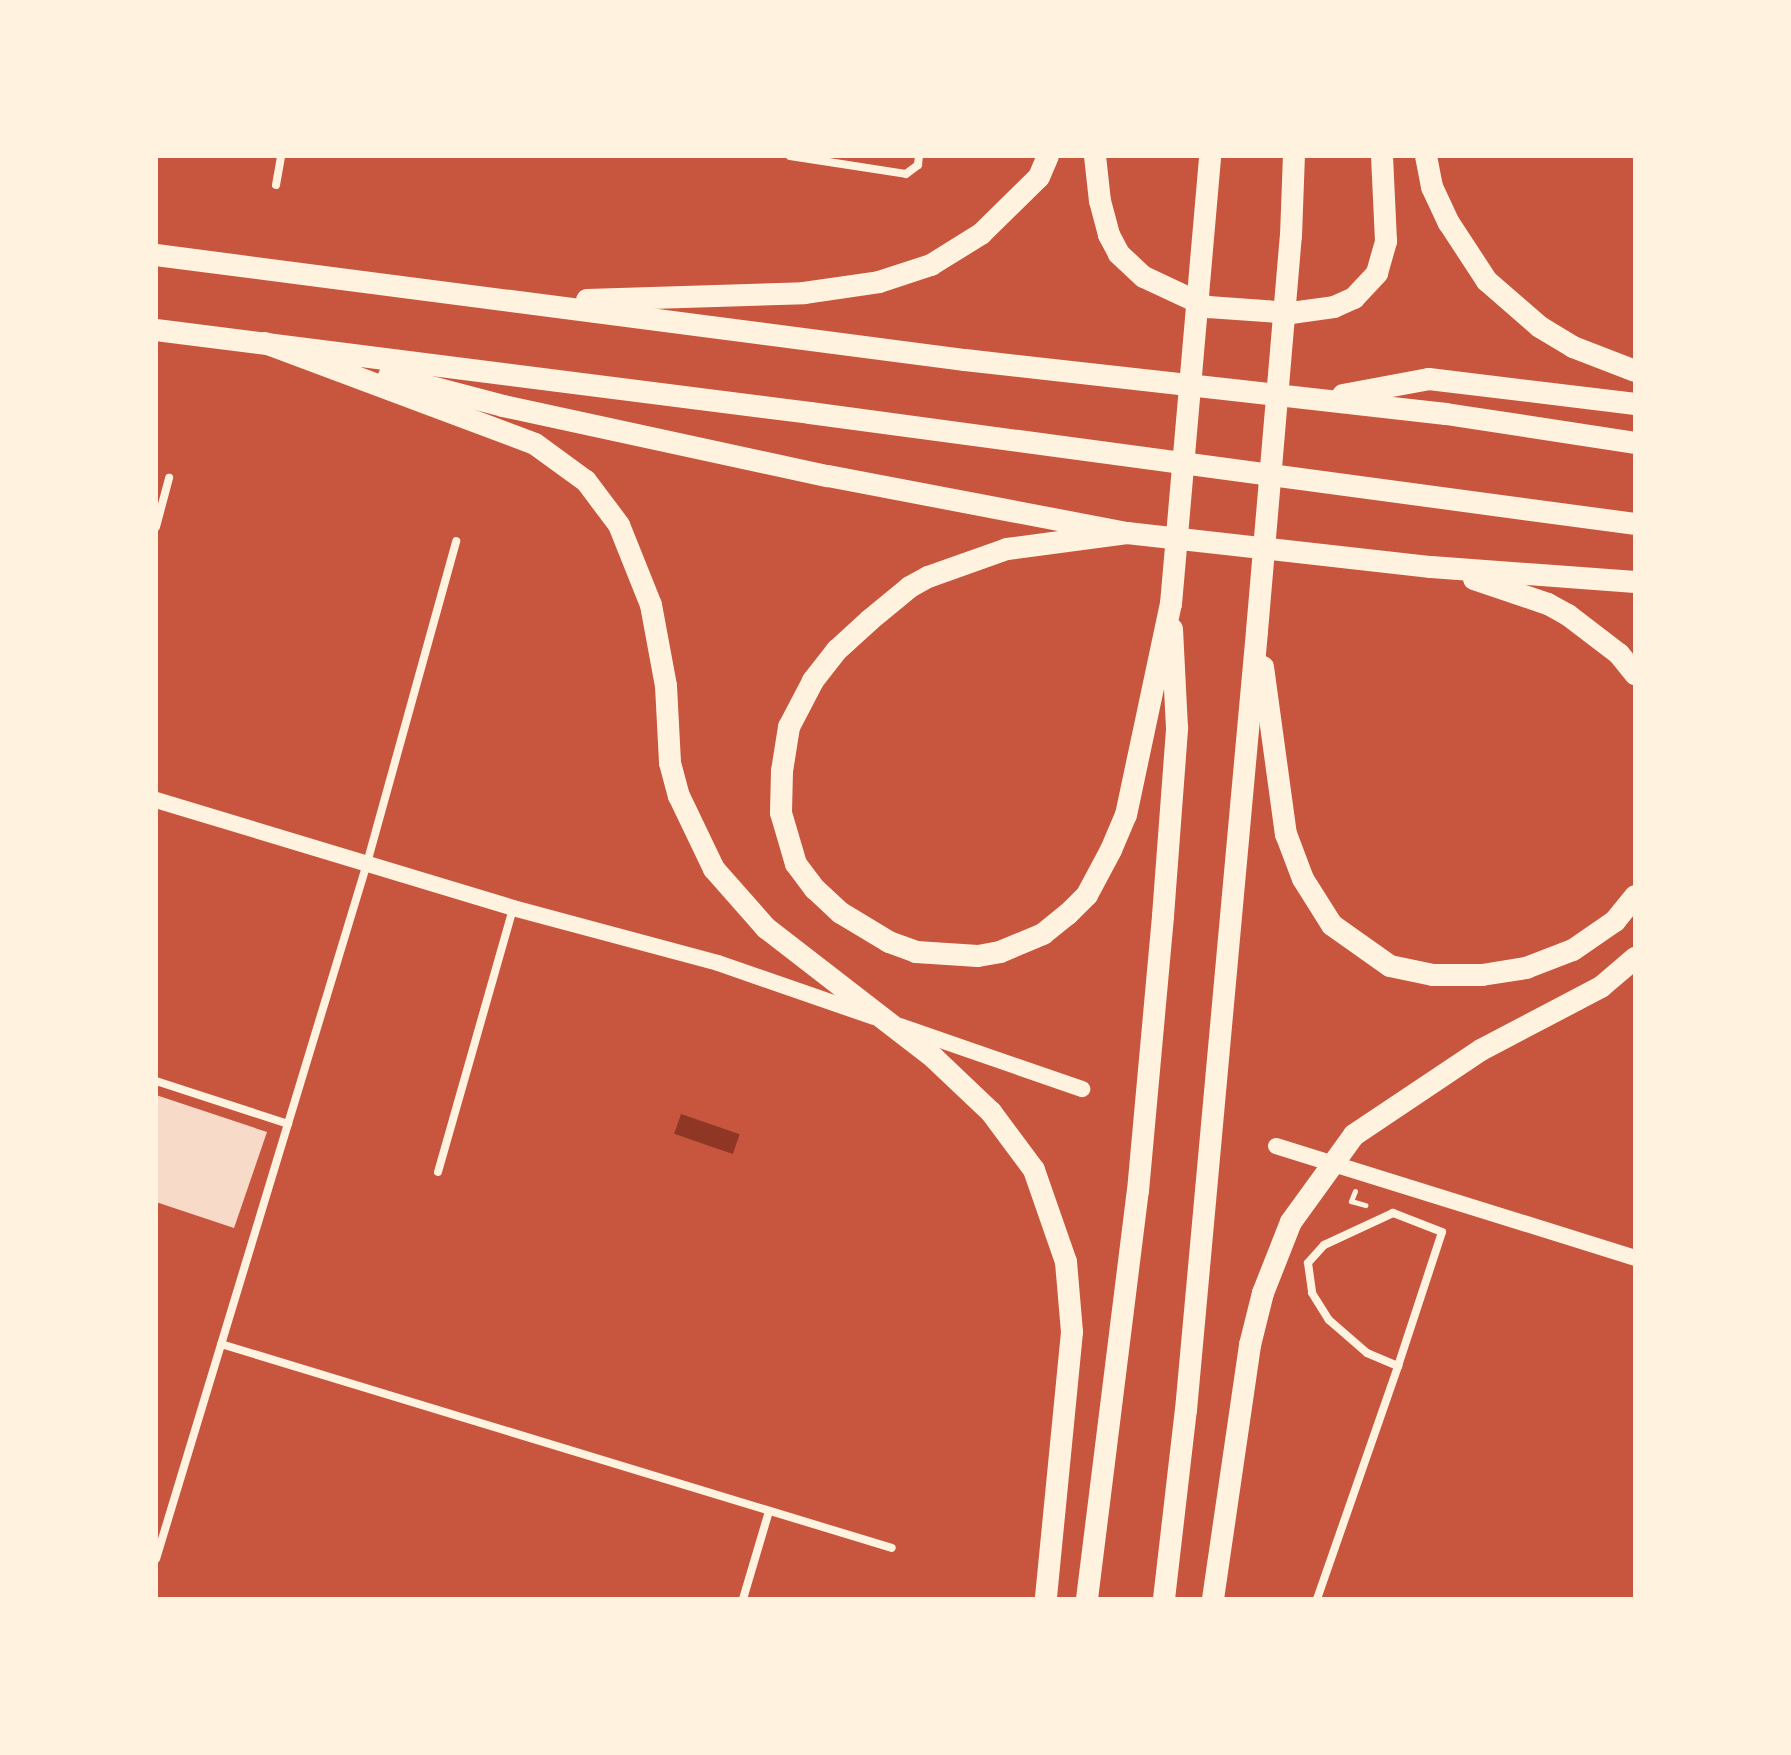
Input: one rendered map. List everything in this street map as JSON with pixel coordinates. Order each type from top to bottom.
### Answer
[{"type":"highway","points":[[521,302],[804,293],[879,282],[931,265],[981,234],[1039,177],[1048,156]]},
{"type":"highway","points":[[1095,156],[1100,201],[1109,235],[1119,254],[1144,277],[1208,307],[1291,313],[1334,307],[1354,298],[1377,273],[1386,241],[1382,156]]},
{"type":"highway","points":[[1127,533],[1042,542],[952,567],[910,587],[837,650],[813,681],[789,727],[782,771],[781,813],[796,864],[815,889],[864,929],[889,942],[931,953],[978,956],[1008,950],[1043,934],[1087,895],[1126,815],[1171,604],[1210,156]]},
{"type":"highway","points":[[1164,1599],[1186,1410],[1257,631],[1291,236],[1294,156]]},
{"type":"highway","points":[[1426,156],[1432,187],[1449,223],[1487,281],[1523,313],[1562,341],[1635,371]]},
{"type":"highway","points":[[156,255],[965,360],[1324,399],[1635,443]]},
{"type":"highway","points":[[156,330],[1635,524]]},
{"type":"highway","points":[[265,343],[503,406],[828,476],[1127,533],[1431,567],[1635,582]]},
{"type":"highway","points":[[265,343],[535,444],[586,481],[619,525],[651,605],[666,686],[670,763],[679,796],[707,857],[745,909],[934,1058],[991,1112],[1034,1170],[1066,1262],[1072,1332],[1046,1599]]},
{"type":"highway","points":[[1324,399],[1429,379],[1635,404]]},
{"type":"highway","points":[[1431,567],[1548,604],[1595,634],[1635,674]]},
{"type":"highway","points":[[1087,1599],[1138,1191],[1163,916],[1177,728],[1171,604]]},
{"type":"highway","points":[[1257,631],[1286,834],[1303,879],[1332,925],[1390,966],[1446,975],[1482,975],[1526,968],[1573,950],[1615,921],[1635,896]]},
{"type":"highway","points":[[1213,1599],[1239,1411],[1259,1306],[1291,1222],[1354,1135],[1481,1050],[1601,987],[1635,958]]},
{"type":"main road","points":[[156,800],[513,908],[718,963],[1082,1089]]},
{"type":"main road","points":[[1276,1146],[1365,1171],[1635,1258]]},
{"type":"street","points":[[276,185],[281,156]]},
{"type":"street","points":[[790,156],[906,174],[918,160]]},
{"type":"street","points":[[156,527],[169,478]]},
{"type":"street","points":[[156,1559],[367,863],[456,541]]},
{"type":"street","points":[[438,1172],[513,908]]},
{"type":"street","points":[[156,1081],[288,1124]]},
{"type":"street","points":[[1317,1599],[1398,1366],[1442,1232],[1393,1213],[1324,1245],[1308,1263],[1312,1293],[1329,1320],[1367,1353],[1398,1366]]},
{"type":"street","points":[[221,1344],[892,1548]]},
{"type":"street","points":[[743,1599],[769,1511]]},
{"type":"shaded area","points":[[681,1114],[740,1134],[733,1154],[674,1134]]},
{"type":"building","points":[[156,1095],[267,1132],[234,1228],[156,1202]]}]
